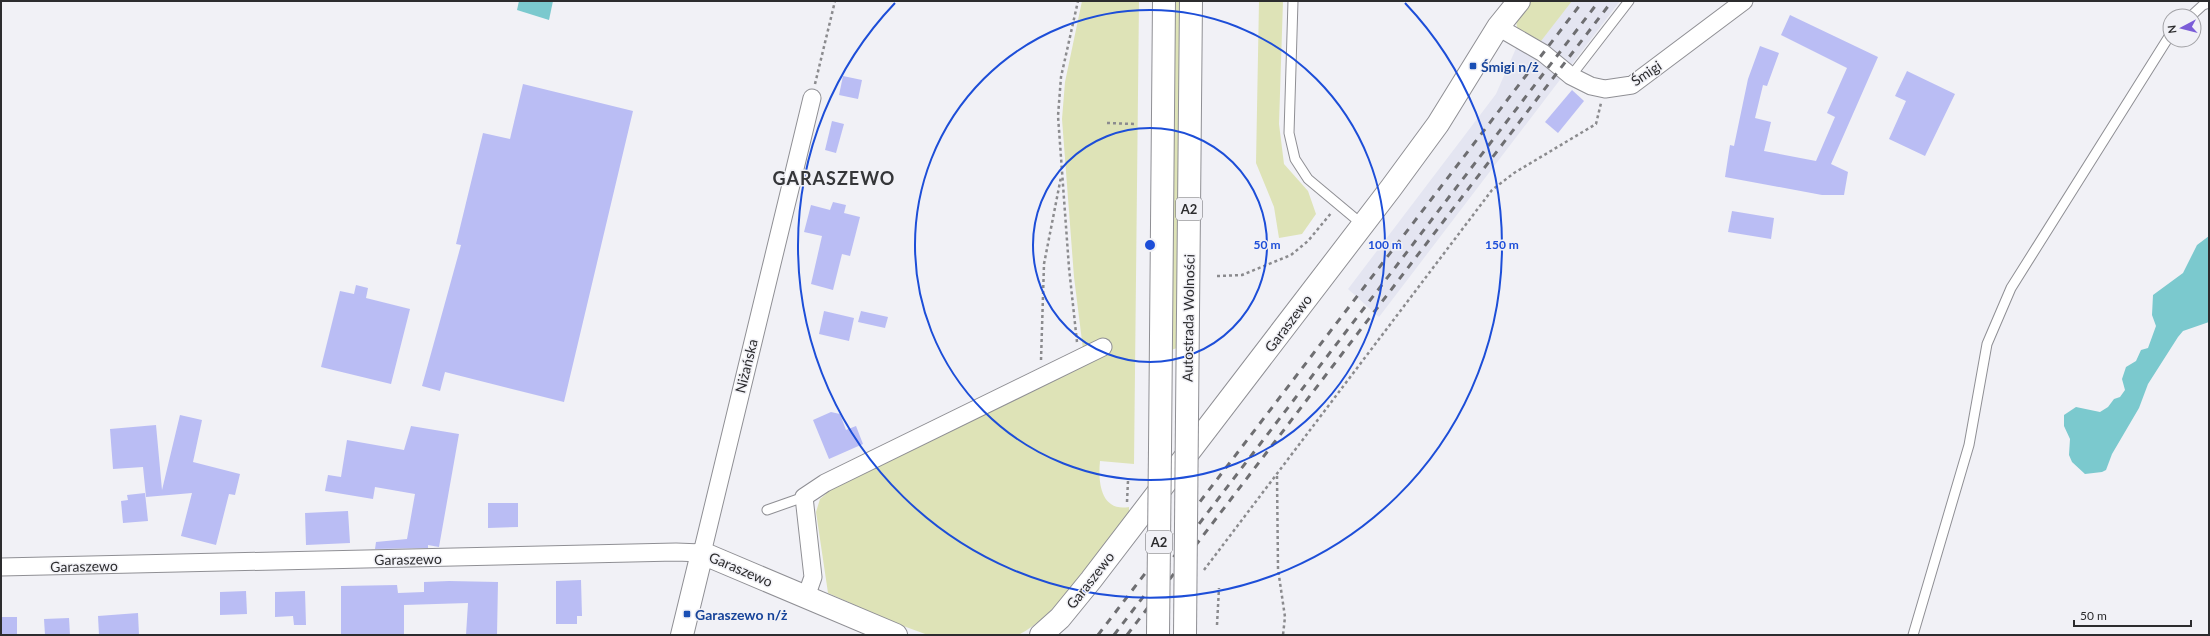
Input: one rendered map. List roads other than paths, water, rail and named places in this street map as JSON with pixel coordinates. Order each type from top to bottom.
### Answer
[{"type":"main road","name":"Autostrada Wolności","points":[[1158,635],[1164,1]]},
{"type":"main road","name":"Autostrada Wolności","points":[[1185,635],[1191,1]]},
{"type":"main road","name":"Garaszewo","points":[[1041,635],[1060,618],[1091,580],[1363,225],[1438,124],[1498,27],[1519,1]]},
{"type":"main road","name":"Garaszewo","points":[[702,553],[896,635]]},
{"type":"main road","name":"Niżańska","points":[[682,635],[702,553]]},
{"type":"street","name":"Śmigi","points":[[1498,27],[1543,53],[1571,76],[1591,86],[1605,89],[1632,85],[1744,1]]},
{"type":"street","name":"Niżańska","points":[[702,553],[812,98]]},
{"type":"street","points":[[806,597],[813,577],[804,497],[825,483],[1104,347]]},
{"type":"street","name":"Garaszewo","points":[[1,568],[676,552],[702,553]]},
{"type":"lane","points":[[1293,1],[1289,120],[1291,147],[1300,170],[1308,179],[1363,225]]},
{"type":"lane","points":[[1571,76],[1629,1]]},
{"type":"lane","points":[[2200,8],[2209,2]]},
{"type":"lane","points":[[1913,635],[1969,445],[1987,344],[2011,288],[2162,48]]},
{"type":"lane","points":[[767,510],[804,497]]},
{"type":"water","points":[[519,1],[553,1],[549,20],[517,10]]},
{"type":"water","points":[[2209,236],[2209,322],[2183,331],[2178,337],[2148,384],[2139,408],[2112,454],[2106,470],[2102,472],[2085,474],[2072,462],[2069,455],[2070,439],[2064,426],[2064,415],[2076,407],[2100,412],[2108,407],[2114,399],[2120,397],[2125,390],[2122,379],[2126,367],[2136,361],[2141,350],[2148,348],[2156,326],[2152,315],[2153,295],[2183,273],[2197,245]]},
{"type":"railway","points":[[1098,635],[1583,1]]},
{"type":"railway","points":[[1114,635],[1599,1]]},
{"type":"railway","points":[[1127,635],[1612,1]]},
{"type":"place","name":"Śmigi n/ż","points":[[1473,66]]},
{"type":"place","name":"Garaszewo n/ż","points":[[687,614]]},
{"type":"district","name":"GARASZEWO","points":[[834,178]]}]
